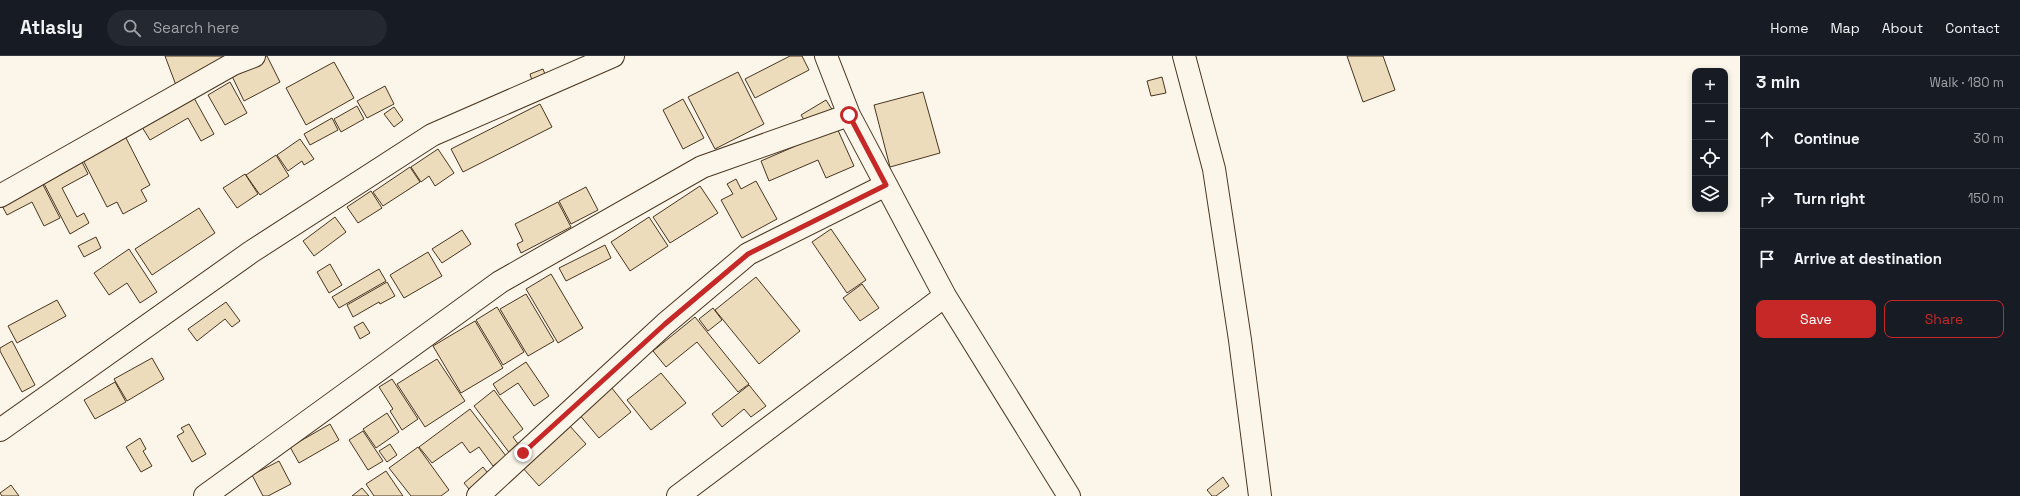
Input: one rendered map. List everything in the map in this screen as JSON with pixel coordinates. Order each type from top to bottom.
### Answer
[{"type":"main road","points":[[0,196],[233,64],[254,56]]},
{"type":"main road","points":[[0,430],[251,252],[432,135],[613,56]]},
{"type":"main road","points":[[826,56],[849,115],[945,296],[1069,496]]},
{"type":"main road","points":[[1184,56],[1214,169],[1240,340],[1260,496]]},
{"type":"main road","points":[[205,496],[500,282],[702,167],[849,115]]},
{"type":"main road","points":[[478,496],[659,329],[748,254],[886,185]]},
{"type":"main road","points":[[678,496],[945,296]]},
{"type":"building","points":[[165,56],[223,56],[226,64],[177,88]]},
{"type":"building","points":[[261,56],[267,56],[280,82],[244,101],[230,72]]},
{"type":"building","points":[[790,56],[802,56],[809,70],[755,98],[745,79]]},
{"type":"building","points":[[1347,56],[1383,56],[1395,90],[1363,102]]},
{"type":"building","points":[[334,62],[354,98],[306,125],[286,88]]},
{"type":"building","points":[[543,69],[548,82],[534,87],[530,74]]},
{"type":"building","points":[[738,72],[764,124],[715,149],[688,97]]},
{"type":"building","points":[[1162,77],[1166,93],[1151,96],[1147,81]]},
{"type":"building","points":[[230,82],[247,113],[225,125],[208,95]]},
{"type":"building","points":[[385,86],[394,104],[367,118],[357,101]]},
{"type":"building","points":[[923,92],[940,153],[890,167],[874,105]]},
{"type":"building","points":[[194,98],[214,134],[201,141],[188,118],[150,140],[142,127]]},
{"type":"building","points":[[683,99],[704,138],[683,149],[663,110]]},
{"type":"building","points":[[826,100],[833,111],[808,126],[801,115]]},
{"type":"building","points":[[540,104],[552,127],[463,172],[451,149]]},
{"type":"building","points":[[357,106],[364,119],[341,132],[334,119]]},
{"type":"building","points":[[394,107],[403,120],[394,127],[384,114]]},
{"type":"building","points":[[332,118],[338,130],[310,145],[304,134]]},
{"type":"building","points":[[837,128],[854,166],[826,178],[818,160],[769,181],[761,161]]},
{"type":"building","points":[[125,136],[150,185],[141,190],[147,201],[123,214],[117,202],[107,207],[82,158]]},
{"type":"building","points":[[300,139],[314,159],[304,165],[302,161],[288,171],[277,155]]},
{"type":"building","points":[[438,149],[454,173],[435,186],[429,176],[421,182],[411,167]]},
{"type":"building","points":[[276,155],[289,176],[260,195],[246,175]]},
{"type":"building","points":[[80,158],[88,174],[62,188],[77,217],[84,213],[89,223],[70,234],[41,178]]},
{"type":"building","points":[[410,167],[420,182],[383,206],[373,192]]},
{"type":"building","points":[[245,174],[258,194],[237,208],[223,188]]},
{"type":"building","points":[[40,179],[60,218],[44,226],[32,202],[7,215],[0,202]]},
{"type":"building","points":[[736,179],[741,189],[756,181],[777,219],[742,238],[721,200],[733,194],[727,184]]},
{"type":"building","points":[[700,186],[718,213],[670,243],[653,217]]},
{"type":"building","points":[[586,187],[598,210],[571,224],[559,201]]},
{"type":"building","points":[[371,191],[382,208],[358,223],[347,207]]},
{"type":"building","points":[[558,202],[571,227],[521,253],[517,244],[523,241],[515,224]]},
{"type":"building","points":[[199,208],[215,233],[152,275],[135,249]]},
{"type":"building","points":[[335,217],[346,232],[314,256],[303,241]]},
{"type":"building","points":[[649,217],[668,246],[630,271],[611,242]]},
{"type":"building","points":[[831,229],[866,280],[847,293],[812,242]]},
{"type":"building","points":[[462,230],[471,244],[442,263],[432,249]]},
{"type":"building","points":[[96,237],[101,248],[84,257],[78,246]]},
{"type":"building","points":[[605,245],[611,258],[566,281],[559,268]]},
{"type":"building","points":[[129,249],[157,292],[140,303],[127,283],[109,295],[94,273]]},
{"type":"building","points":[[428,252],[442,276],[404,298],[390,275]]},
{"type":"building","points":[[330,264],[342,285],[329,293],[317,272]]},
{"type":"building","points":[[379,269],[386,281],[339,308],[332,297]]},
{"type":"building","points":[[551,274],[583,328],[558,343],[526,289]]},
{"type":"building","points":[[756,277],[800,331],[759,364],[715,310]]},
{"type":"building","points":[[387,282],[395,296],[380,304],[379,302],[353,317],[347,305]]},
{"type":"building","points":[[862,284],[879,308],[860,321],[843,298]]},
{"type":"building","points":[[526,294],[554,341],[528,356],[500,309]]},
{"type":"building","points":[[57,300],[66,316],[17,343],[8,326]]},
{"type":"building","points":[[226,302],[240,321],[232,327],[225,319],[197,341],[188,329]]},
{"type":"building","points":[[497,307],[524,352],[503,365],[476,320]]},
{"type":"building","points":[[713,308],[722,320],[708,331],[699,319]]},
{"type":"building","points":[[695,317],[749,384],[738,392],[697,342],[666,367],[653,351]]},
{"type":"building","points":[[475,321],[503,368],[461,393],[433,346]]},
{"type":"building","points":[[363,322],[370,333],[360,339],[354,327]]},
{"type":"building","points":[[12,341],[35,385],[22,392],[0,351],[0,348]]},
{"type":"building","points":[[152,358],[164,379],[127,401],[114,379]]},
{"type":"building","points":[[437,359],[465,401],[425,427],[397,384]]},
{"type":"building","points":[[526,362],[549,396],[534,406],[518,383],[500,395],[493,384]]},
{"type":"building","points":[[661,373],[686,403],[651,430],[627,400]]},
{"type":"building","points":[[392,379],[418,419],[402,430],[390,411],[393,409],[379,387]]},
{"type":"building","points":[[115,382],[126,402],[95,419],[84,400]]},
{"type":"building","points":[[749,385],[766,406],[751,417],[744,409],[722,427],[712,414]]},
{"type":"building","points":[[611,387],[631,412],[599,438],[578,413]]},
{"type":"building","points":[[494,390],[523,429],[513,437],[521,448],[511,455],[474,406]]},
{"type":"building","points":[[470,409],[506,456],[493,466],[479,447],[470,453],[462,442],[432,463],[419,447]]},
{"type":"building","points":[[387,413],[399,432],[376,448],[363,429]]},
{"type":"building","points":[[189,424],[206,454],[192,462],[177,436],[184,432],[181,428]]},
{"type":"building","points":[[330,424],[339,440],[299,463],[290,447]]},
{"type":"building","points":[[569,425],[586,444],[539,486],[522,467]]},
{"type":"building","points":[[363,431],[383,461],[368,470],[349,440]]},
{"type":"building","points":[[140,438],[146,449],[143,451],[152,466],[141,472],[126,447]]},
{"type":"building","points":[[390,444],[397,455],[387,462],[379,451]]},
{"type":"building","points":[[418,447],[449,490],[441,496],[411,496],[389,468]]},
{"type":"building","points":[[279,461],[291,484],[268,496],[263,496],[252,475]]},
{"type":"building","points":[[483,467],[492,478],[474,495],[464,483]]},
{"type":"building","points":[[386,471],[403,496],[374,496],[366,484]]},
{"type":"building","points":[[1223,477],[1229,486],[1216,496],[1212,496],[1207,490]]},
{"type":"building","points":[[11,485],[19,496],[2,496],[0,493]]},
{"type":"building","points":[[362,488],[369,496],[352,496]]},
{"type":"route","points":[[523,453],[665,324],[748,254],[886,185],[849,115]]}]
